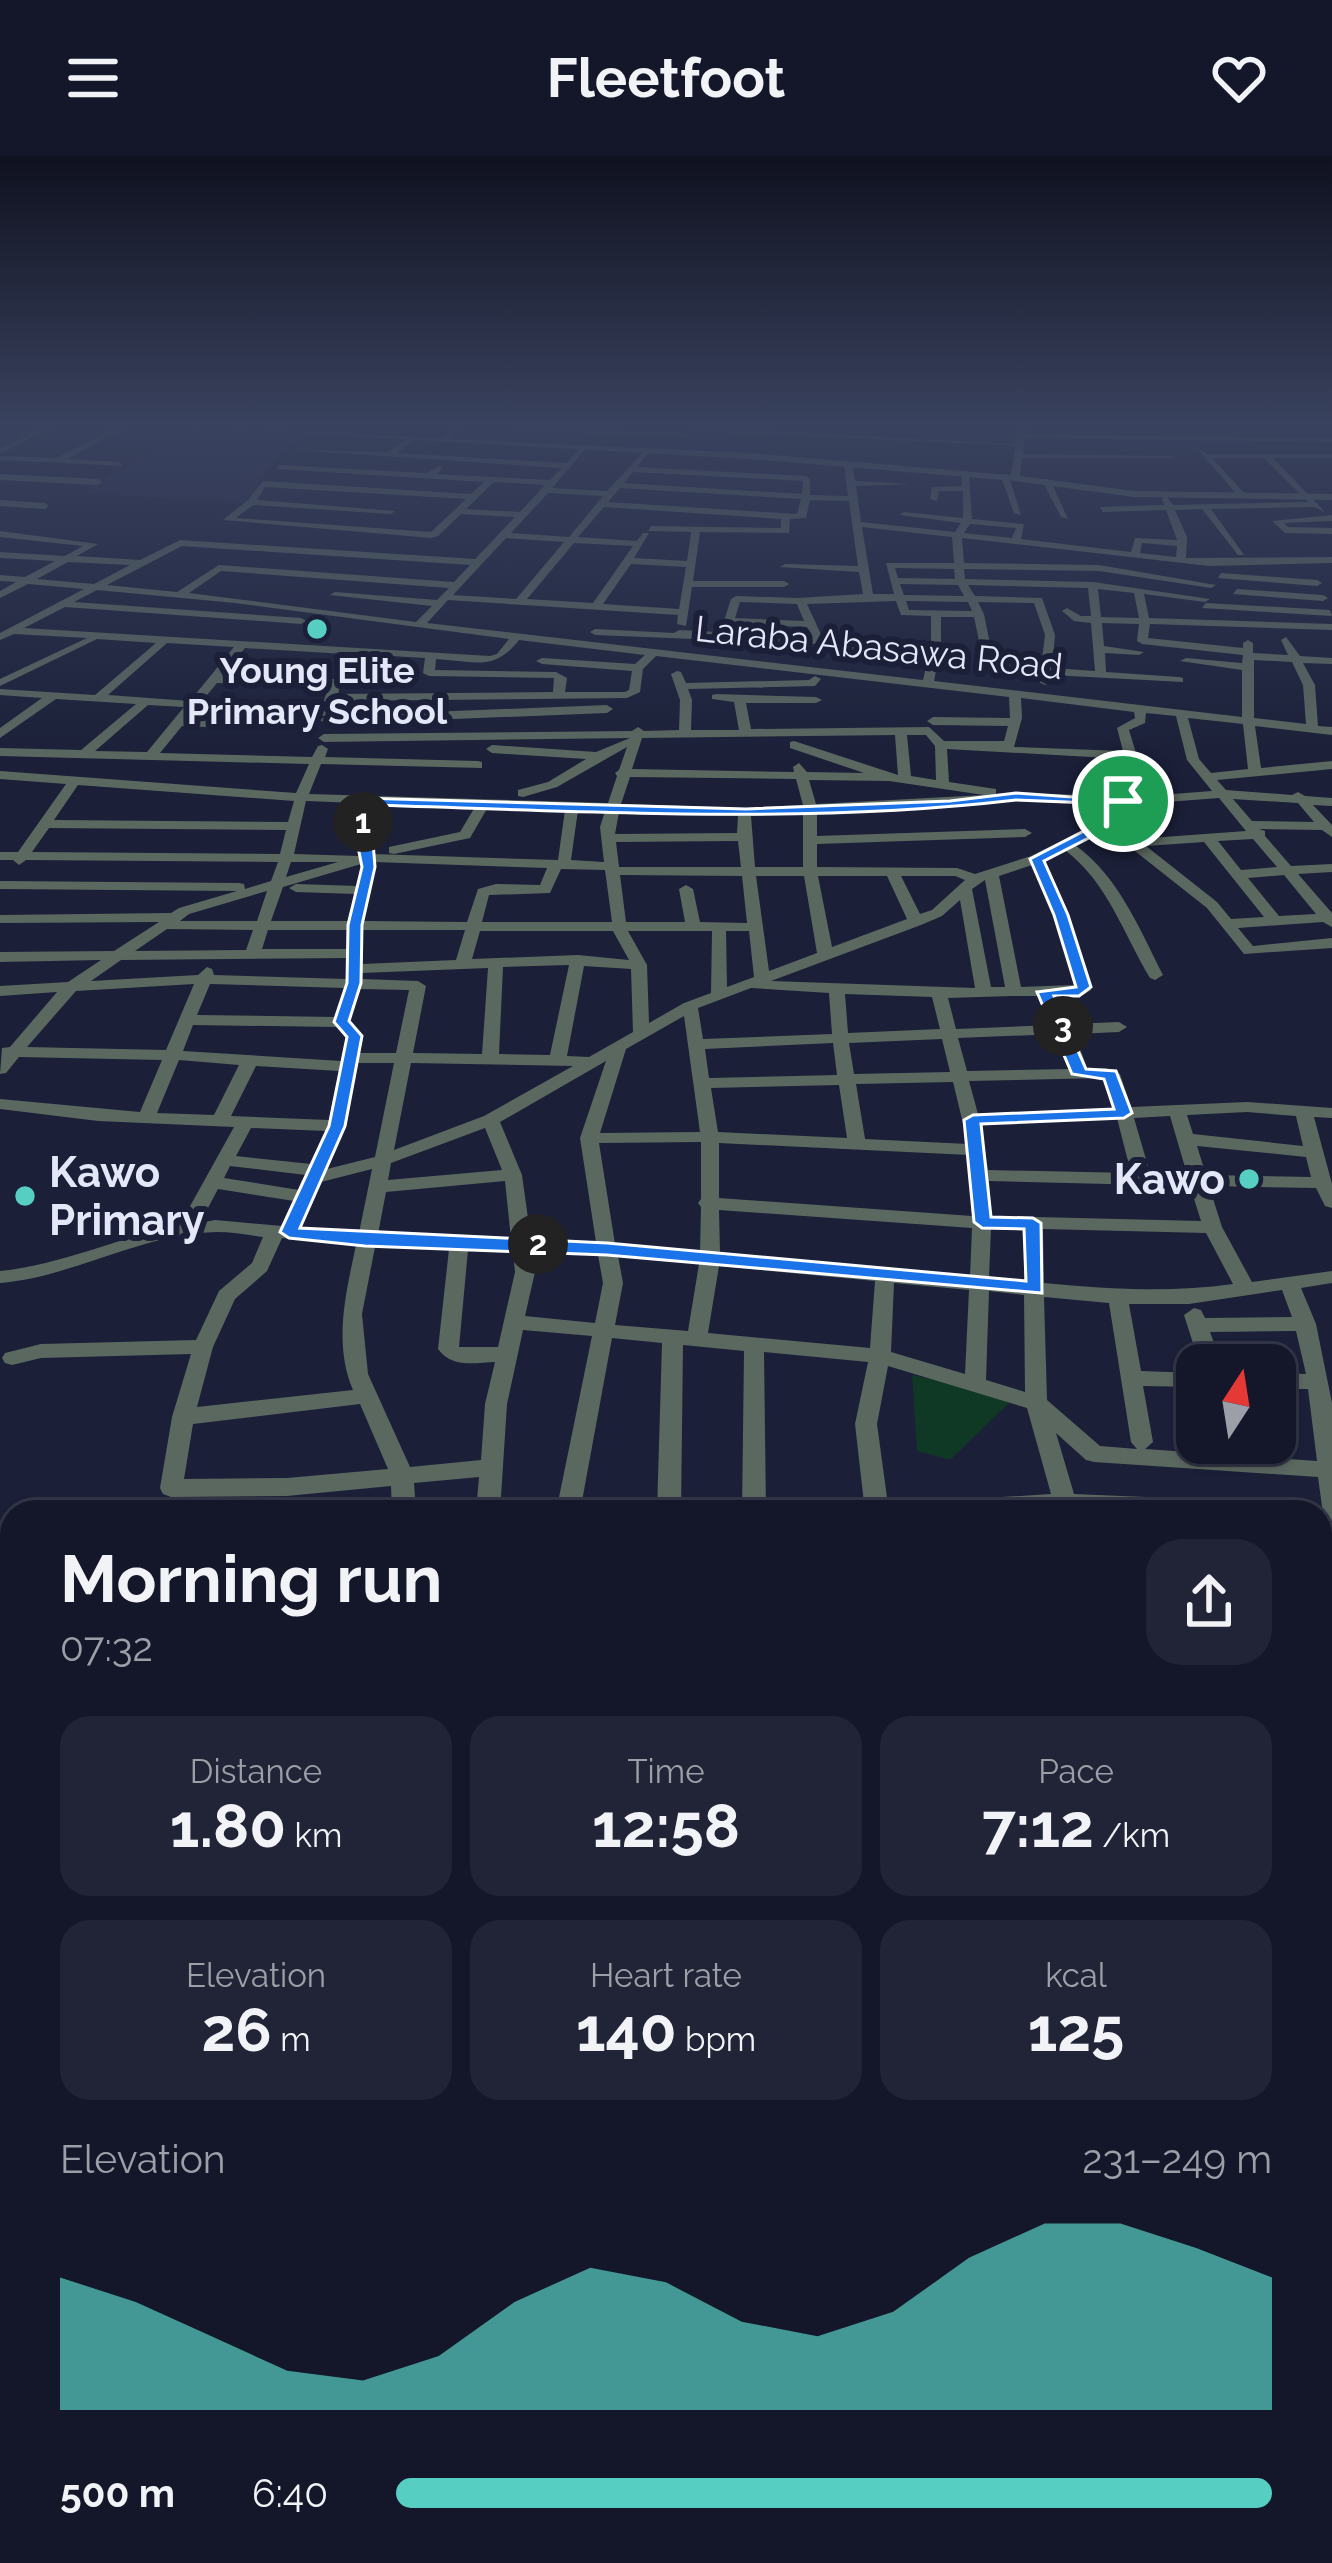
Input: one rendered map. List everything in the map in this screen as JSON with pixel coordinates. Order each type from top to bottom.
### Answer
[{"type":"street","points":[[0,595],[92,542],[50,538]]},
{"type":"street","points":[[409,557],[428,538]]},
{"type":"street","points":[[419,625],[499,538]]},
{"type":"street","points":[[549,538],[639,544]]},
{"type":"street","points":[[595,608],[644,538]]},
{"type":"street","points":[[14,632],[638,668],[663,654],[678,634],[694,538]]},
{"type":"street","points":[[718,538],[785,545],[785,538]]},
{"type":"street","points":[[859,538],[868,597]]},
{"type":"street","points":[[923,538],[928,566]]},
{"type":"street","points":[[957,538],[960,580],[979,614],[989,667],[1179,680]]},
{"type":"street","points":[[974,538],[1181,561],[1215,575],[1327,603]]},
{"type":"street","points":[[1015,543],[1017,538]]},
{"type":"street","points":[[1041,538],[1037,546],[1042,566]]},
{"type":"street","points":[[1082,551],[1083,538]]},
{"type":"street","points":[[1179,538],[1181,561]]},
{"type":"street","points":[[1232,538],[1241,553]]},
{"type":"street","points":[[1277,538],[1307,561],[1327,603]]},
{"type":"street","points":[[518,603],[572,540]]},
{"type":"street","points":[[1135,556],[1138,540],[1180,543]]},
{"type":"street","points":[[993,541],[1000,566]]},
{"type":"street","points":[[0,638],[180,543],[475,562]]},
{"type":"street","points":[[181,594],[247,547]]},
{"type":"street","points":[[1101,674],[1099,585],[1105,554]]},
{"type":"street","points":[[0,559],[145,563]]},
{"type":"street","points":[[979,614],[905,613],[891,564],[1042,566],[1160,576],[1215,575],[1332,560]]},
{"type":"street","points":[[627,561],[688,565]]},
{"type":"street","points":[[817,715],[819,645],[784,584],[785,563],[863,568]]},
{"type":"street","points":[[219,568],[453,585]]},
{"type":"street","points":[[245,601],[277,572]]},
{"type":"street","points":[[1215,575],[1205,625],[1191,646],[1179,680],[1178,711],[1193,760],[1331,919]]},
{"type":"street","points":[[1144,590],[1160,576]]},
{"type":"street","points":[[0,578],[181,594],[348,616]]},
{"type":"street","points":[[316,611],[355,578]]},
{"type":"street","points":[[893,581],[1099,585],[1206,603],[1327,603]]},
{"type":"street","points":[[1014,598],[1021,582]]},
{"type":"street","points":[[686,584],[784,584]]},
{"type":"street","points":[[1144,590],[1142,641],[1247,648],[1332,662]]},
{"type":"street","points":[[1237,592],[1327,603]]},
{"type":"street","points":[[335,595],[683,612]]},
{"type":"street","points":[[811,624],[727,620],[733,600],[970,597],[1039,601],[1050,635],[1042,694]]},
{"type":"street","points":[[1247,648],[1327,603]]},
{"type":"street","points":[[68,605],[298,621],[348,616]]},
{"type":"street","points":[[562,619],[572,607]]},
{"type":"street","points":[[1067,610],[1073,619],[1205,625],[1247,648]]},
{"type":"street","points":[[936,614],[930,684],[943,784]]},
{"type":"street","points":[[320,650],[348,616]]},
{"type":"street","name":"Laraba Abasawa Road","points":[[348,616],[818,676],[1042,694],[1332,731]]},
{"type":"street","points":[[546,639],[553,631],[678,634],[880,651]]},
{"type":"street","points":[[499,658],[517,636]]},
{"type":"street","points":[[0,682],[94,639]]},
{"type":"street","points":[[1286,640],[1309,685],[1308,728],[1314,766]]},
{"type":"street","points":[[1186,661],[1286,640],[1332,641]]},
{"type":"street","points":[[96,700],[162,643]]},
{"type":"street","points":[[149,758],[241,646]]},
{"type":"street","points":[[1247,648],[1248,720],[1256,771]]},
{"type":"street","points":[[1099,649],[1139,652]]},
{"type":"street","points":[[252,955],[286,858],[301,797],[319,758],[337,683],[372,652]]},
{"type":"street","points":[[663,654],[683,691],[686,731]]},
{"type":"street","points":[[431,656],[429,673],[556,675],[561,678],[559,694]]},
{"type":"street","points":[[328,710],[396,716],[514,712],[606,702],[632,694],[638,668]]},
{"type":"street","points":[[683,691],[818,676]]},
{"type":"street","points":[[213,679],[378,682]]},
{"type":"street","points":[[683,691],[739,699],[816,700]]},
{"type":"street","points":[[0,692],[191,705],[268,717]]},
{"type":"street","points":[[996,749],[1010,745],[1015,692]]},
{"type":"street","points":[[178,722],[512,694],[559,694],[606,702]]},
{"type":"street","points":[[466,801],[478,765],[505,733],[514,712],[512,694]]},
{"type":"street","points":[[0,734],[53,696]]},
{"type":"street","points":[[739,699],[746,732]]},
{"type":"street","points":[[606,702],[608,733]]},
{"type":"street","points":[[82,756],[144,703]]},
{"type":"street","points":[[1140,706],[1141,720],[1123,728],[1137,777],[1155,797]]},
{"type":"street","points":[[392,735],[396,716]]},
{"type":"street","points":[[258,743],[268,717]]},
{"type":"street","points":[[936,733],[1013,723]]},
{"type":"street","points":[[324,738],[505,733],[636,736],[686,731],[792,738],[901,730],[936,733],[996,749],[1130,755]]},
{"type":"street","points":[[901,730],[905,778]]},
{"type":"street","points":[[515,802],[525,793],[549,792],[596,756],[636,736]]},
{"type":"street","points":[[636,736],[610,808],[607,838],[620,930],[639,965],[641,1035]]},
{"type":"street","points":[[792,738],[889,777]]},
{"type":"street","points":[[792,738],[808,812],[810,871],[826,953]]},
{"type":"street","points":[[491,748],[596,756]]},
{"type":"street","points":[[756,982],[837,991],[1079,992],[1083,987],[1061,915],[1040,858],[1006,797],[996,749]]},
{"type":"street","points":[[0,752],[478,765]]},
{"type":"street","points":[[211,794],[230,759]]},
{"type":"street","points":[[341,1022],[355,968],[355,925],[369,858],[356,800],[368,759]]},
{"type":"street","points":[[1208,776],[1332,765]]},
{"type":"street","points":[[1273,770],[1329,830]]},
{"type":"street","points":[[621,773],[889,777],[1006,797]]},
{"type":"street","points":[[0,775],[211,794],[746,812],[1006,797],[1123,801],[1223,794],[1332,802]]},
{"type":"street","points":[[0,885],[73,784]]},
{"type":"street","points":[[1081,800],[1186,882],[1246,949],[1255,952],[1332,943]]},
{"type":"street","points":[[0,856],[369,858],[612,868],[892,871],[974,878],[1067,845],[1109,821],[1123,801]]},
{"type":"street","points":[[0,1069],[9,1052],[67,990],[164,921],[369,858],[465,835],[484,802]]},
{"type":"street","points":[[463,963],[485,890],[545,890],[560,864],[572,805]]},
{"type":"street","points":[[746,812],[744,838],[757,927],[756,982]]},
{"type":"street","points":[[45,824],[293,826]]},
{"type":"street","points":[[1133,843],[1255,830],[1329,830]]},
{"type":"street","points":[[809,840],[1025,832]]},
{"type":"street","points":[[607,838],[744,838]]},
{"type":"street","points":[[946,838],[974,878],[1014,992]]},
{"type":"street","points":[[1208,838],[1275,921]]},
{"type":"street","points":[[1067,845],[1088,861],[1109,888],[1155,975]]},
{"type":"street","points":[[139,918],[166,855]]},
{"type":"street","points":[[1240,874],[1332,868]]},
{"type":"street","points":[[892,871],[916,922]]},
{"type":"street","points":[[212,1182],[310,1182],[490,1120],[690,1006],[938,913],[974,878]]},
{"type":"street","points":[[974,878],[984,992]]},
{"type":"street","points":[[0,885],[362,890]]},
{"type":"street","points":[[686,889],[694,929]]},
{"type":"street","points":[[0,919],[620,930],[757,927]]},
{"type":"street","points":[[1228,925],[1331,919]]},
{"type":"street","points":[[414,966],[419,926]]},
{"type":"street","points":[[719,928],[719,996]]},
{"type":"street","points":[[0,957],[252,955],[355,968],[418,986],[352,1314],[352,1343],[367,1396],[401,1474],[403,1500]]},
{"type":"street","points":[[146,1118],[217,956]]},
{"type":"street","points":[[0,991],[463,963],[578,960],[639,965]]},
{"type":"street","points":[[558,1059],[578,960]]},
{"type":"street","points":[[490,1059],[496,962]]},
{"type":"street","points":[[837,991],[839,1038],[857,1144]]},
{"type":"street","points":[[1044,992],[1080,1074]]},
{"type":"street","points":[[939,993],[978,1150],[982,1222],[975,1384]]},
{"type":"street","points":[[670,1500],[685,1337],[710,1260],[710,1137],[690,1006]]},
{"type":"street","points":[[188,1020],[341,1022],[354,1034],[337,1126],[310,1182],[260,1266],[226,1295],[203,1347],[171,1488],[287,1487],[488,1468]]},
{"type":"street","points":[[695,1044],[1119,1027]]},
{"type":"street","points":[[570,1500],[613,1283],[589,1138],[617,1050]]},
{"type":"street","points":[[9,1052],[350,1062],[591,1061]]},
{"type":"street","points":[[219,1123],[250,1060]]},
{"type":"street","points":[[705,1083],[1111,1074],[1142,1178]]},
{"type":"street","points":[[0,1104],[219,1123],[337,1126]]},
{"type":"street","points":[[973,1120],[1178,1110],[1332,1114]]},
{"type":"street","points":[[1178,1110],[1212,1227],[1247,1292]]},
{"type":"street","points":[[1303,1110],[1320,1156],[1322,1183],[1332,1202]]},
{"type":"street","points":[[488,1500],[488,1468],[505,1354],[525,1272],[513,1175],[490,1120]]},
{"type":"street","points":[[188,1228],[245,1122]]},
{"type":"street","points":[[589,1138],[710,1137],[978,1150]]},
{"type":"street","points":[[1185,1139],[1320,1156]]},
{"type":"street","points":[[224,1160],[310,1182]]},
{"type":"street","points":[[980,1174],[1322,1183]]},
{"type":"street","points":[[377,1187],[513,1175]]},
{"type":"street","points":[[707,1204],[982,1222],[1212,1227]]},
{"type":"street","points":[[1033,1223],[1036,1403],[1064,1500]]},
{"type":"street","points":[[0,1277],[36,1274],[188,1228],[607,1249],[1118,1297],[1247,1292],[1332,1277]]},
{"type":"street","points":[[459,1242],[448,1349],[456,1356],[505,1354]]},
{"type":"street","points":[[876,1500],[866,1424],[880,1356],[885,1274]]},
{"type":"street","points":[[1290,1284],[1306,1324],[1326,1411],[1332,1500]]},
{"type":"street","points":[[1118,1297],[1142,1442]]},
{"type":"street","points":[[1189,1297],[1204,1344]]},
{"type":"street","points":[[512,1322],[880,1356],[1036,1403],[1094,1454],[1331,1470]]},
{"type":"street","points":[[1198,1325],[1306,1324]]},
{"type":"street","points":[[754,1344],[754,1500]]},
{"type":"street","points":[[12,1358],[41,1351],[203,1347]]},
{"type":"street","points":[[1131,1378],[1176,1379]]},
{"type":"street","points":[[1296,1381],[1318,1382]]},
{"type":"street","points":[[184,1417],[367,1396]]},
{"type":"green space","points":[[912,1375],[1015,1397],[950,1460],[917,1451]]},
{"type":"place","name":"Young Elite Primary School","points":[[317,629]]},
{"type":"place","name":"Kawo","points":[[1249,1179]]},
{"type":"place","name":"Kawo Primary","points":[[25,1196]]},
{"type":"route","points":[[1016,797],[1123,801],[1108,824],[1036,859],[1061,915],[1083,987],[1079,992],[1044,992],[1080,1074],[1111,1074],[1124,1113],[973,1120],[982,1222],[1033,1223],[1035,1288],[607,1249],[365,1240],[289,1232],[337,1126],[354,1036],[341,1022],[354,983],[355,925],[368,867],[364,801],[808,812],[1016,797]]}]
